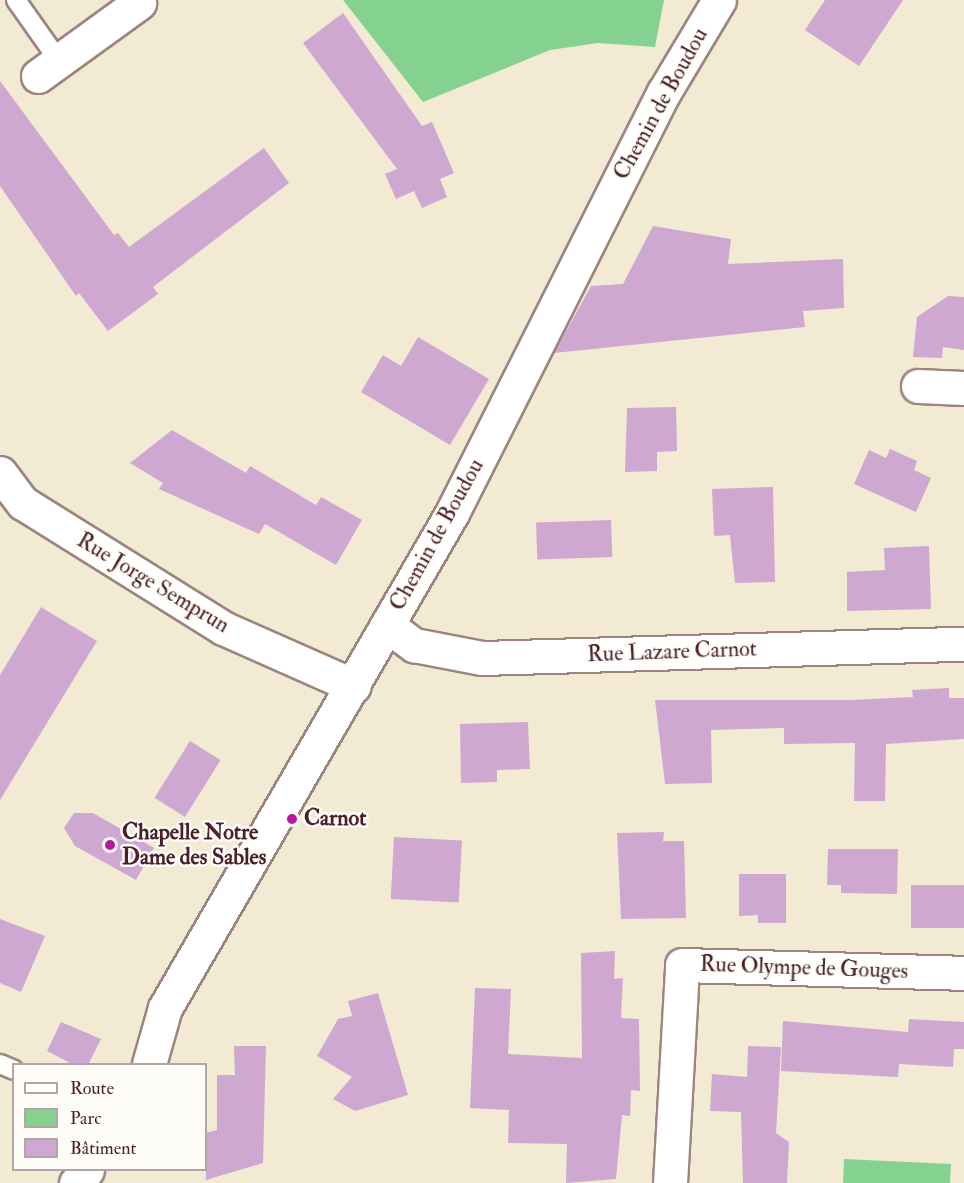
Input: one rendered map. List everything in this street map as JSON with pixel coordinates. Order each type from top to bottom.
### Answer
[{"type":"street","name":"Chemin de Boudou","points":[[149,1063],[165,1008],[354,686],[452,513],[664,92],[719,0]]},
{"type":"street","points":[[48,69],[139,1]]},
{"type":"street","points":[[918,386],[964,388]]},
{"type":"street","name":"Rue Jorge Semprun","points":[[0,473],[23,503],[223,628],[354,686]]},
{"type":"street","name":"Rue Lazare Carnot","points":[[387,625],[414,645],[482,658],[964,644]]},
{"type":"street","name":"Rue Olympe de Gouges","points":[[670,1183],[682,965],[964,973]]},
{"type":"street","points":[[76,1183],[86,1171]]},
{"type":"lane","points":[[16,0],[48,69]]},
{"type":"green space","points":[[343,0],[664,0],[655,47],[598,43],[550,50],[423,102]]},
{"type":"green space","points":[[844,1159],[951,1164],[950,1183],[843,1183]]},
{"type":"building","points":[[825,0],[903,0],[859,66],[805,30]]},
{"type":"building","points":[[343,13],[422,126],[432,122],[454,173],[440,179],[447,197],[422,208],[414,191],[396,199],[385,174],[397,169],[303,43]]},
{"type":"building","points":[[0,81],[114,235],[118,233],[129,247],[264,148],[289,183],[153,287],[158,294],[108,331],[79,293],[76,296],[0,186]]},
{"type":"building","points":[[653,226],[731,239],[728,264],[843,259],[844,308],[803,311],[805,327],[554,353],[591,286],[623,284]]},
{"type":"building","points":[[948,296],[964,297],[964,350],[943,347],[942,358],[913,357],[917,317]]},
{"type":"building","points":[[418,337],[489,379],[450,445],[361,392],[383,355],[401,366]]},
{"type":"building","points":[[676,407],[677,451],[657,452],[657,471],[625,472],[627,408]]},
{"type":"building","points":[[172,430],[246,473],[250,466],[316,505],[321,497],[362,520],[336,565],[265,524],[259,534],[159,489],[163,483],[130,463]]},
{"type":"building","points":[[890,449],[917,461],[914,470],[931,478],[916,512],[854,484],[869,450],[886,458]]},
{"type":"building","points":[[773,487],[775,582],[735,583],[730,535],[714,536],[712,489]]},
{"type":"building","points":[[611,520],[612,557],[537,560],[536,523]]},
{"type":"building","points":[[929,546],[931,609],[847,611],[847,572],[885,570],[884,548]]},
{"type":"building","points":[[41,607],[97,641],[0,800],[0,675]]},
{"type":"building","points":[[949,688],[949,698],[964,698],[964,739],[886,744],[885,801],[854,801],[855,743],[784,744],[784,728],[711,730],[712,783],[665,784],[655,700],[850,700],[913,697],[912,690]]},
{"type":"building","points":[[528,722],[530,769],[497,770],[497,782],[461,783],[460,724]]},
{"type":"building","points":[[190,741],[221,760],[185,817],[154,798]]},
{"type":"building","name":"Chapelle Notre Dame des Sables","points":[[74,813],[93,813],[154,848],[136,880],[75,846],[64,828]]},
{"type":"building","points":[[664,832],[663,841],[684,841],[686,918],[621,919],[617,833]]},
{"type":"building","points":[[394,837],[462,841],[459,902],[391,899]]},
{"type":"building","points":[[828,849],[898,849],[897,894],[841,893],[841,885],[827,885]]},
{"type":"building","points":[[739,874],[786,874],[786,923],[758,923],[758,915],[739,916]]},
{"type":"building","points":[[911,885],[964,885],[964,928],[911,928]]},
{"type":"building","points":[[0,919],[45,936],[21,992],[0,983]]},
{"type":"building","points":[[615,951],[614,979],[623,978],[621,1018],[639,1019],[640,1091],[631,1090],[630,1116],[622,1115],[616,1179],[566,1183],[567,1144],[508,1143],[509,1110],[470,1108],[475,988],[511,989],[508,1054],[582,1058],[581,953]]},
{"type":"building","points":[[378,993],[408,1095],[355,1111],[333,1099],[352,1077],[317,1056],[338,1019],[352,1016],[348,1001]]},
{"type":"building","points":[[909,1019],[964,1022],[964,1049],[954,1049],[953,1067],[899,1064],[898,1077],[781,1071],[783,1021],[908,1032]]},
{"type":"building","points":[[61,1022],[101,1039],[89,1063],[70,1063],[47,1051]]},
{"type":"building","points":[[234,1046],[266,1046],[263,1163],[206,1180],[207,1133],[217,1130],[217,1075],[235,1075]]},
{"type":"building","points":[[748,1046],[781,1047],[776,1133],[789,1142],[787,1183],[743,1183],[741,1112],[710,1111],[712,1074],[747,1077]]},
{"type":"place","name":"Carnot","points":[[292,819]]},
{"type":"place","name":"Chapelle Notre Dame des Sables","points":[[110,845]]}]
